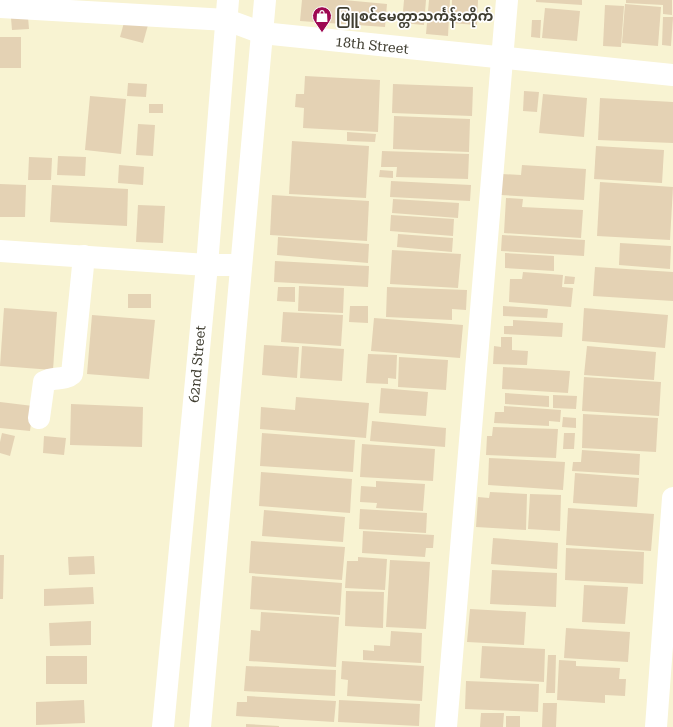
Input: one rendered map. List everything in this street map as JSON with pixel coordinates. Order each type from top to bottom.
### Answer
[{"type":"street","points":[[200,727],[265,0]]},
{"type":"street","points":[[446,727],[507,0]]},
{"type":"street","name":"18th Street","points":[[0,7],[227,10],[262,33],[673,75]]},
{"type":"street","name":"62nd Street","points":[[163,727],[207,265],[227,10]]},
{"type":"street","points":[[0,251],[207,265],[241,265]]},
{"type":"street","points":[[39,418],[44,382],[48,379],[68,378],[72,374],[84,256]]},
{"type":"street","points":[[656,727],[673,498]]},
{"type":"building","points":[[302,0],[344,0],[387,4],[385,27],[300,21]]},
{"type":"building","points":[[404,0],[426,0],[424,25],[402,23]]},
{"type":"building","points":[[429,0],[450,0],[448,36],[426,34]]},
{"type":"building","points":[[452,0],[478,0],[477,25],[451,23]]},
{"type":"building","points":[[536,0],[582,0],[582,5],[536,2]]},
{"type":"building","points":[[626,0],[672,0],[672,15],[663,14],[663,5],[626,3]]},
{"type":"building","points":[[625,4],[661,7],[658,46],[622,43]]},
{"type":"building","points":[[605,5],[624,6],[621,47],[603,46]]},
{"type":"building","points":[[545,8],[580,11],[577,41],[542,38]]},
{"type":"building","points":[[28,17],[29,29],[12,30],[11,18]]},
{"type":"building","points":[[663,17],[673,17],[671,46],[662,45]]},
{"type":"building","points":[[125,19],[148,25],[143,43],[120,37]]},
{"type":"building","points":[[532,20],[541,20],[540,38],[531,37]]},
{"type":"building","points":[[0,37],[21,37],[21,68],[0,68]]},
{"type":"building","points":[[305,76],[380,80],[378,132],[303,128],[304,108],[295,107],[296,94],[304,94]]},
{"type":"building","points":[[128,83],[147,84],[146,97],[127,96]]},
{"type":"building","points":[[393,84],[473,87],[472,116],[392,113]]},
{"type":"building","points":[[524,91],[539,92],[537,112],[523,111]]},
{"type":"building","points":[[543,94],[587,98],[584,137],[539,133]]},
{"type":"building","points":[[90,96],[126,99],[121,154],[85,150]]},
{"type":"building","points":[[600,98],[673,102],[673,143],[598,140]]},
{"type":"building","points":[[149,104],[163,104],[163,113],[149,113]]},
{"type":"building","points":[[394,116],[470,119],[469,152],[393,149]]},
{"type":"building","points":[[138,124],[155,125],[153,156],[136,155]]},
{"type":"building","points":[[347,132],[376,134],[375,142],[347,141]]},
{"type":"building","points":[[292,141],[369,146],[366,198],[289,194]]},
{"type":"building","points":[[596,146],[664,150],[662,183],[594,179]]},
{"type":"building","points":[[382,151],[469,154],[468,179],[396,177],[397,167],[381,167]]},
{"type":"building","points":[[58,156],[86,157],[85,176],[57,175]]},
{"type":"building","points":[[29,157],[52,158],[51,180],[28,180]]},
{"type":"building","points":[[119,165],[144,167],[143,185],[118,183]]},
{"type":"building","points":[[522,165],[586,169],[584,200],[501,195],[502,174],[521,175]]},
{"type":"building","points":[[380,170],[393,171],[393,178],[379,177]]},
{"type":"building","points":[[391,181],[471,185],[470,201],[390,197]]},
{"type":"building","points":[[600,182],[673,187],[670,240],[597,236]]},
{"type":"building","points":[[0,184],[26,185],[25,217],[0,217]]},
{"type":"building","points":[[52,185],[128,189],[127,226],[50,222]]},
{"type":"building","points":[[272,195],[369,201],[367,241],[270,235]]},
{"type":"building","points":[[506,198],[523,199],[522,207],[583,210],[581,238],[504,233]]},
{"type":"building","points":[[393,199],[459,203],[458,218],[392,213]]},
{"type":"building","points":[[138,205],[165,206],[163,243],[136,242]]},
{"type":"building","points":[[391,215],[454,219],[453,236],[390,231]]},
{"type":"building","points":[[398,234],[453,238],[452,252],[397,247]]},
{"type":"building","points":[[502,235],[585,240],[584,256],[501,251]]},
{"type":"building","points":[[278,237],[369,244],[368,263],[277,255]]},
{"type":"building","points":[[620,243],[671,246],[670,269],[619,265]]},
{"type":"building","points":[[392,250],[461,254],[458,288],[390,284]]},
{"type":"building","points":[[505,253],[554,256],[554,271],[505,268]]},
{"type":"building","points":[[275,261],[369,266],[368,287],[274,282]]},
{"type":"building","points":[[595,267],[673,272],[673,301],[593,296]]},
{"type":"building","points":[[523,272],[563,275],[562,287],[573,288],[571,307],[509,302],[510,279],[522,279]]},
{"type":"building","points":[[565,276],[575,277],[574,284],[564,284]]},
{"type":"building","points":[[299,286],[344,288],[343,313],[298,311]]},
{"type":"building","points":[[278,287],[295,287],[295,302],[277,301]]},
{"type":"building","points":[[387,287],[467,290],[466,310],[452,309],[452,320],[386,317]]},
{"type":"building","points":[[128,294],[151,294],[151,308],[128,308]]},
{"type":"building","points":[[350,306],[368,306],[368,323],[349,322]]},
{"type":"building","points":[[503,306],[548,309],[547,318],[503,316]]},
{"type":"building","points":[[4,308],[57,312],[53,370],[0,366]]},
{"type":"building","points":[[584,308],[668,315],[665,348],[582,341]]},
{"type":"building","points":[[283,312],[343,315],[341,346],[281,342]]},
{"type":"building","points":[[92,315],[155,320],[149,379],[87,374]]},
{"type":"building","points":[[374,318],[463,325],[460,358],[371,351]]},
{"type":"building","points":[[513,320],[563,323],[562,337],[504,334],[504,326],[513,326]]},
{"type":"building","points":[[501,337],[512,337],[512,350],[528,351],[527,365],[493,364],[494,346],[501,347]]},
{"type":"building","points":[[264,345],[299,347],[297,378],[262,375]]},
{"type":"building","points":[[302,346],[344,349],[342,381],[300,378]]},
{"type":"building","points":[[587,346],[656,352],[654,380],[584,375]]},
{"type":"building","points":[[368,354],[397,355],[396,379],[388,378],[388,384],[366,383]]},
{"type":"building","points":[[399,357],[448,360],[446,390],[398,387]]},
{"type":"building","points":[[503,367],[570,371],[568,393],[502,389]]},
{"type":"building","points":[[584,377],[661,382],[659,416],[582,411]]},
{"type":"building","points":[[381,388],[428,392],[426,416],[379,413]]},
{"type":"building","points":[[505,393],[549,396],[549,407],[505,404]]},
{"type":"building","points":[[553,395],[577,396],[576,409],[553,408]]},
{"type":"building","points":[[296,397],[369,403],[366,438],[260,429],[261,407],[295,410]]},
{"type":"building","points":[[0,402],[33,406],[30,431],[0,428]]},
{"type":"building","points":[[71,404],[143,407],[142,447],[70,445]]},
{"type":"building","points":[[504,406],[561,410],[560,422],[549,421],[549,426],[494,423],[495,412],[504,412]]},
{"type":"building","points":[[583,414],[658,418],[656,452],[582,448]]},
{"type":"building","points":[[563,417],[576,418],[576,428],[562,427]]},
{"type":"building","points":[[372,421],[446,428],[445,447],[370,441]]},
{"type":"building","points":[[493,427],[558,429],[556,458],[486,455],[487,436],[492,436]]},
{"type":"building","points":[[2,433],[15,436],[10,456],[0,453]]},
{"type":"building","points":[[262,433],[355,440],[353,472],[260,466]]},
{"type":"building","points":[[564,433],[575,433],[574,449],[563,449]]},
{"type":"building","points":[[44,436],[66,438],[64,455],[43,453]]},
{"type":"building","points":[[362,444],[435,449],[433,481],[360,477]]},
{"type":"building","points":[[582,450],[640,454],[639,475],[572,471],[573,462],[581,462]]},
{"type":"building","points":[[489,458],[565,462],[563,490],[488,485]]},
{"type":"building","points":[[261,472],[352,479],[350,513],[259,506]]},
{"type":"building","points":[[575,473],[639,478],[637,507],[573,503]]},
{"type":"building","points":[[376,481],[425,484],[423,511],[376,508],[377,503],[360,502],[361,486],[376,487]]},
{"type":"building","points":[[490,492],[527,494],[526,530],[476,527],[478,497],[489,498]]},
{"type":"building","points":[[530,494],[561,495],[560,531],[528,529]]},
{"type":"building","points":[[568,508],[654,514],[651,551],[566,545]]},
{"type":"building","points":[[360,509],[427,513],[426,533],[359,529]]},
{"type":"building","points":[[264,510],[345,517],[343,542],[262,536]]},
{"type":"building","points":[[363,531],[434,535],[433,548],[426,548],[425,557],[362,553]]},
{"type":"building","points":[[493,538],[558,543],[557,569],[491,564]]},
{"type":"building","points":[[251,541],[345,547],[342,580],[249,573]]},
{"type":"building","points":[[566,548],[644,552],[643,584],[565,580]]},
{"type":"building","points":[[0,555],[4,555],[3,599],[0,599]]},
{"type":"building","points":[[94,556],[95,574],[69,575],[68,557]]},
{"type":"building","points":[[358,557],[387,559],[385,590],[345,588],[347,561],[358,561]]},
{"type":"building","points":[[390,560],[430,562],[426,629],[386,627]]},
{"type":"building","points":[[492,570],[557,573],[556,607],[490,604]]},
{"type":"building","points":[[252,576],[342,583],[340,615],[250,609]]},
{"type":"building","points":[[584,585],[628,587],[625,624],[582,622]]},
{"type":"building","points":[[93,587],[94,604],[44,606],[44,589]]},
{"type":"building","points":[[346,591],[384,592],[383,628],[345,626]]},
{"type":"building","points":[[470,609],[526,612],[524,645],[467,642]]},
{"type":"building","points":[[261,612],[339,617],[336,667],[249,661],[251,630],[260,631]]},
{"type":"building","points":[[91,621],[91,645],[50,646],[49,623]]},
{"type":"building","points":[[566,628],[630,632],[628,662],[564,658]]},
{"type":"building","points":[[391,631],[422,633],[421,663],[363,660],[363,650],[374,651],[374,645],[390,646]]},
{"type":"building","points":[[482,646],[545,649],[544,682],[480,678]]},
{"type":"building","points":[[548,655],[556,655],[555,693],[546,693]]},
{"type":"building","points":[[46,656],[87,656],[87,684],[46,684]]},
{"type":"building","points":[[559,660],[576,661],[576,666],[620,668],[619,679],[626,679],[625,696],[605,695],[605,703],[557,700]]},
{"type":"building","points":[[342,661],[424,666],[422,701],[347,696],[348,680],[341,679]]},
{"type":"building","points":[[246,666],[336,670],[335,696],[244,691]]},
{"type":"building","points":[[466,681],[539,684],[538,712],[465,709]]},
{"type":"building","points":[[247,696],[336,701],[334,722],[236,716],[237,702],[247,702]]},
{"type":"building","points":[[84,700],[85,723],[36,725],[36,702]]},
{"type":"building","points":[[339,700],[420,704],[419,726],[338,722]]},
{"type":"building","points":[[543,703],[557,703],[556,727],[542,727]]},
{"type":"building","points":[[481,713],[504,713],[503,727],[480,727]]},
{"type":"building","points":[[506,716],[520,716],[520,727],[506,727]]},
{"type":"building","points":[[246,724],[279,726],[279,727],[246,727]]},
{"type":"place","name":"ဖြူစင်မေတ္တာသင်္ကန်းတိုက်","points":[[322,33]]}]
